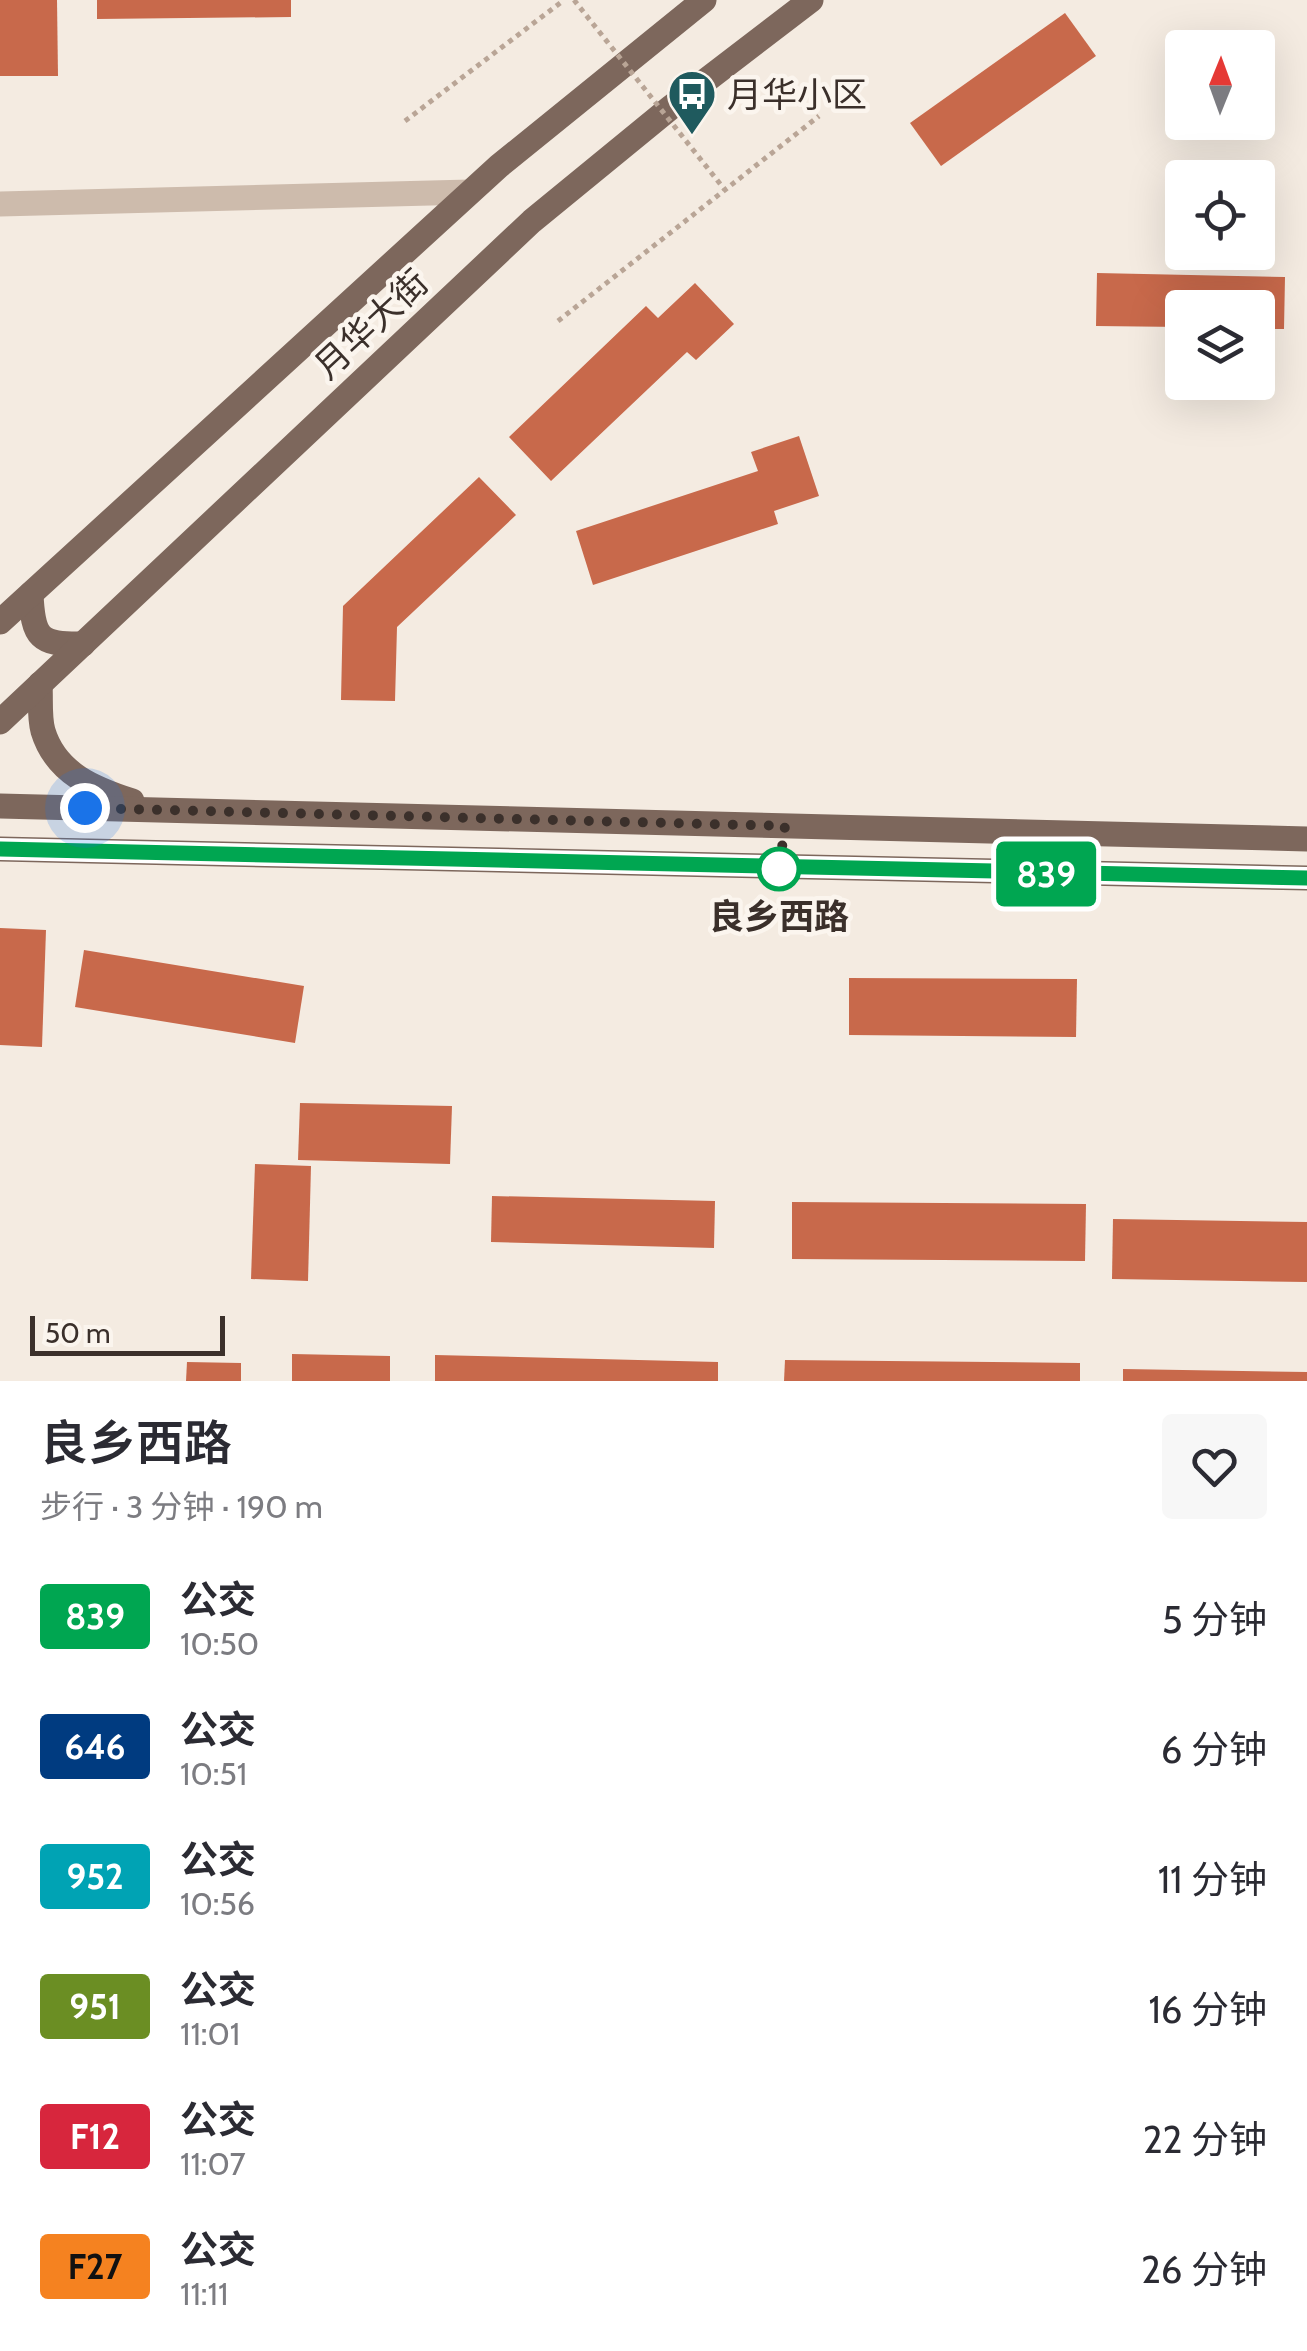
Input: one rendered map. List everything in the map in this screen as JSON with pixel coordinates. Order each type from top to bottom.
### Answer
[{"type":"main road","name":"月华大街","points":[[0,622],[470,192],[704,0]]},
{"type":"main road","name":"月华大街","points":[[0,722],[532,220],[811,0]]},
{"type":"main road","points":[[31,594],[34,627],[40,637],[59,644],[83,644]]},
{"type":"main road","points":[[40,684],[43,732],[61,763],[89,787],[160,810]]},
{"type":"main road","points":[[0,806],[1307,839]]},
{"type":"main road","points":[[0,849],[1307,878]]},
{"type":"street","points":[[0,204],[470,192]]},
{"type":"path","points":[[405,121],[564,0]]},
{"type":"path","points":[[574,0],[724,190]]},
{"type":"path","points":[[558,320],[819,116]]},
{"type":"building","points":[[0,0],[57,0],[58,76],[0,76]]},
{"type":"building","points":[[97,0],[291,0],[291,17],[97,19]]},
{"type":"building","points":[[1065,13],[1096,56],[941,166],[910,123]]},
{"type":"building","points":[[1097,273],[1285,277],[1284,329],[1275,329],[1275,290],[1165,290],[1165,327],[1096,326]]},
{"type":"building","points":[[695,283],[734,324],[696,360],[687,352],[551,481],[509,437],[646,306],[658,318]]},
{"type":"building","points":[[799,436],[819,496],[774,511],[778,524],[593,585],[576,531],[758,471],[751,452]]},
{"type":"building","points":[[479,477],[516,515],[397,627],[395,701],[341,700],[343,606]]},
{"type":"building","points":[[0,928],[46,930],[42,1047],[0,1045]]},
{"type":"building","points":[[84,950],[304,986],[295,1043],[75,1007]]},
{"type":"building","points":[[849,978],[1077,979],[1076,1037],[849,1035]]},
{"type":"building","points":[[300,1103],[452,1106],[450,1164],[298,1160]]},
{"type":"building","points":[[255,1164],[311,1166],[308,1281],[251,1279]]},
{"type":"building","points":[[492,1196],[715,1201],[714,1248],[491,1242]]},
{"type":"building","points":[[792,1202],[1086,1204],[1085,1261],[792,1259]]},
{"type":"building","points":[[1113,1219],[1307,1222],[1307,1282],[1112,1279]]},
{"type":"building","points":[[292,1354],[390,1356],[390,1381],[292,1381]]},
{"type":"building","points":[[435,1355],[718,1362],[718,1381],[435,1381]]},
{"type":"building","points":[[785,1360],[1080,1363],[1080,1381],[784,1381]]},
{"type":"building","points":[[187,1362],[241,1363],[241,1381],[186,1381]]},
{"type":"building","points":[[1123,1369],[1307,1372],[1307,1381],[1123,1381]]},
{"type":"bus line","name":"839","points":[[0,849],[1307,878]]},
{"type":"place","name":"月华小区","points":[[692,136]]},
{"type":"place","name":"良乡西路","points":[[779,869]]},
{"type":"route","points":[[85,808],[785,826],[779,869]]}]
